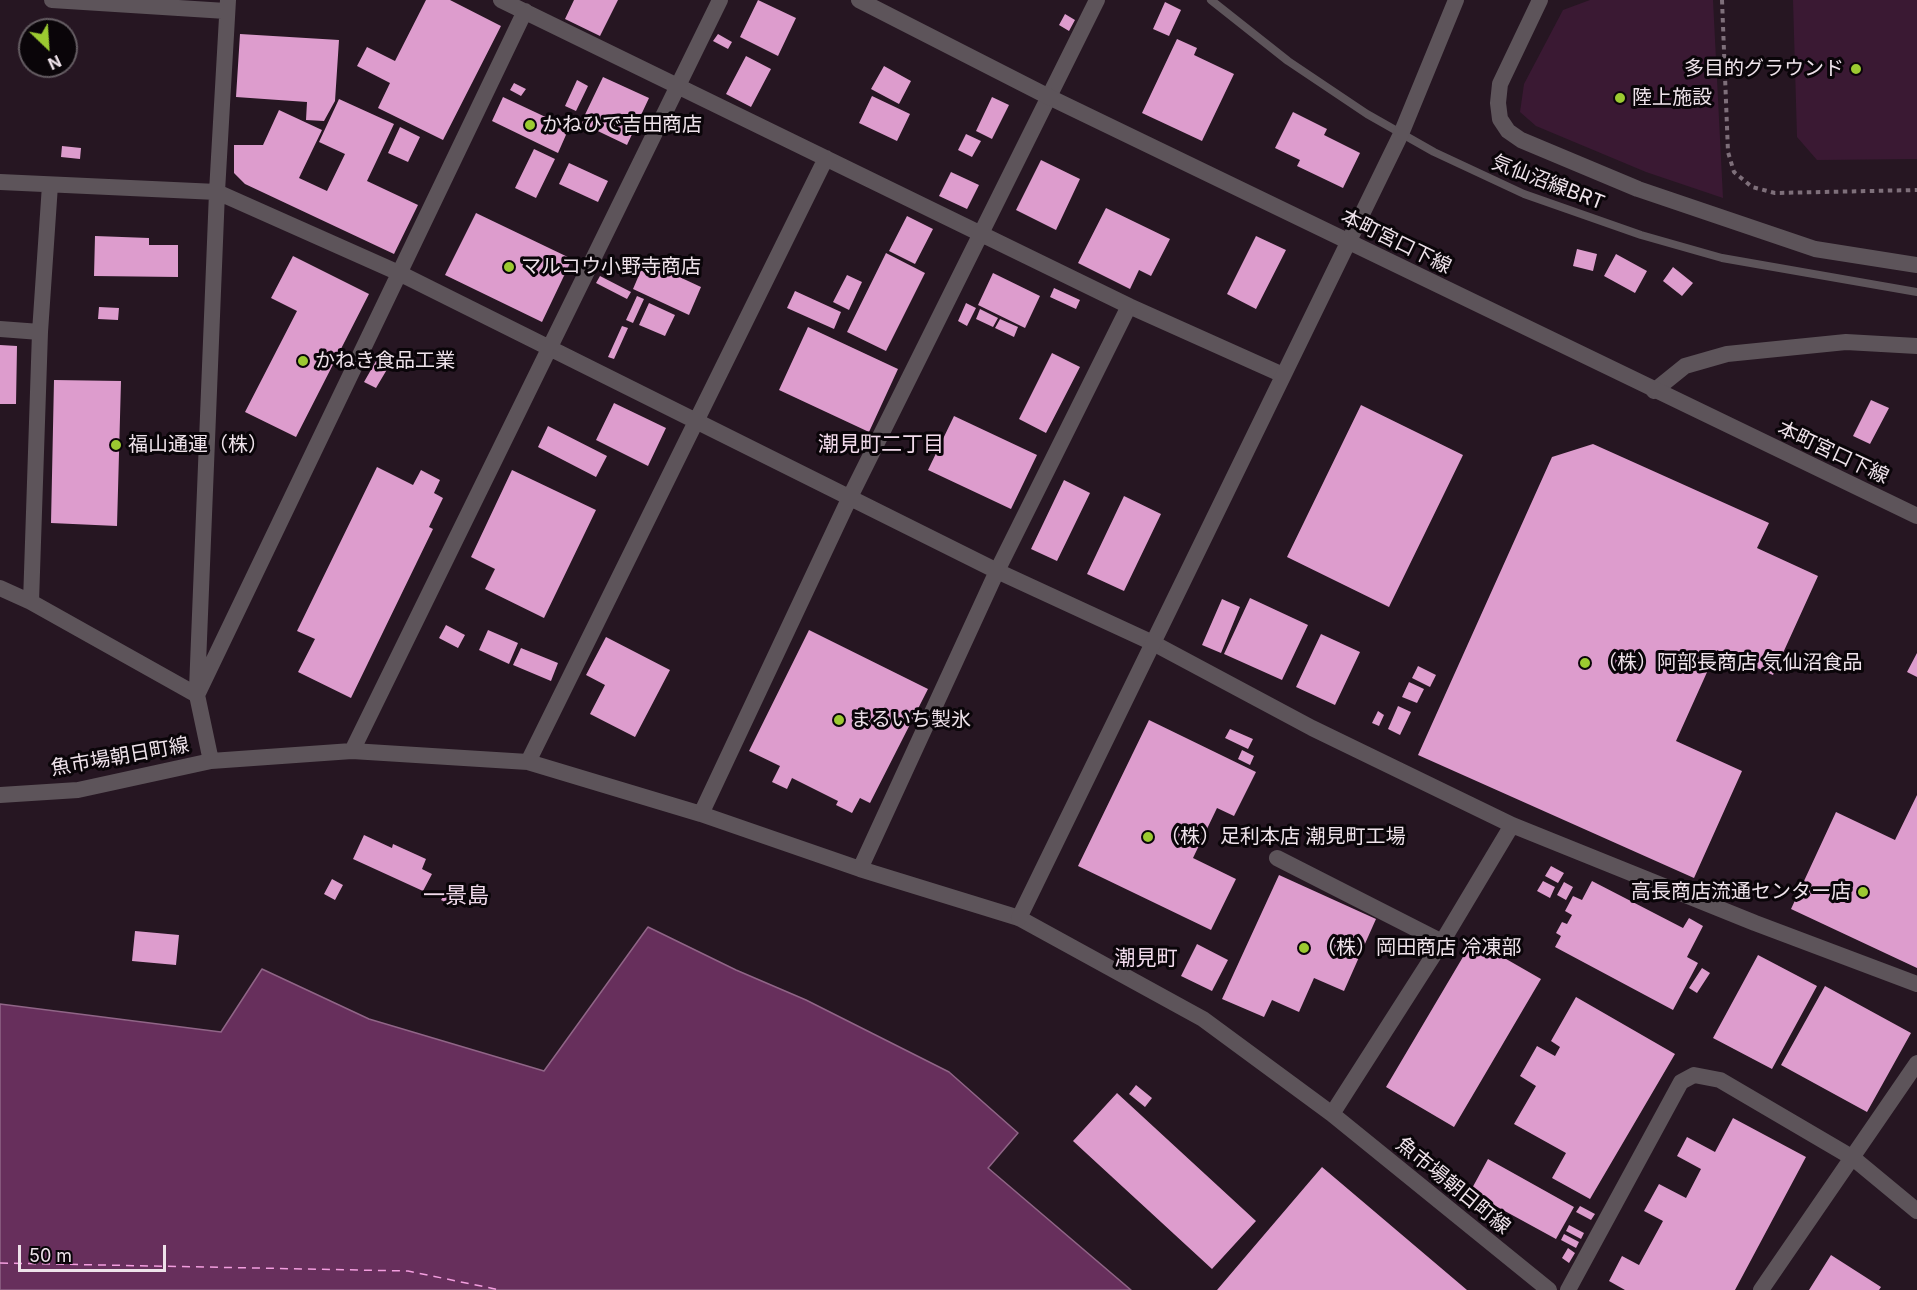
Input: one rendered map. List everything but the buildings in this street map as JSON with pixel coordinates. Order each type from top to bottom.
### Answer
[{"type":"street","points":[[52,0],[227,6],[217,192],[197,695],[211,761]]},
{"type":"street","points":[[501,0],[1129,306],[1283,375]]},
{"type":"street","points":[[352,751],[720,0]]},
{"type":"street","name":"本町宮口下線","points":[[859,0],[1049,97],[1917,516]]},
{"type":"street","points":[[700,814],[850,497],[1097,0]]},
{"type":"street","points":[[1019,918],[1401,134],[1456,0]]},
{"type":"street","points":[[1540,0],[1500,84],[1497,103],[1500,119],[1508,131],[1521,140],[1638,189],[1815,249],[1917,265]]},
{"type":"street","points":[[197,695],[525,11]]},
{"type":"street","points":[[528,762],[694,421],[826,158]]},
{"type":"street","points":[[0,182],[217,192],[399,273],[997,571],[1153,643],[1311,728],[1512,825],[1755,923],[1917,984]]},
{"type":"street","points":[[31,602],[40,332],[50,185]]},
{"type":"street","points":[[860,869],[997,571],[1129,306]]},
{"type":"street","points":[[0,329],[40,332]]},
{"type":"street","points":[[1654,391],[1685,366],[1727,354],[1846,342],[1917,346]]},
{"type":"street","points":[[0,588],[31,602],[197,695]]},
{"type":"street","name":"魚市場朝日町線","points":[[0,795],[78,790],[211,761],[352,751],[528,762],[700,814],[860,869],[1019,918],[1203,1019],[1332,1114],[1549,1290]]},
{"type":"street","points":[[1332,1114],[1442,942],[1512,825]]},
{"type":"street","points":[[1277,858],[1442,942]]},
{"type":"street","points":[[1761,1290],[1917,1063]]},
{"type":"street","points":[[1568,1290],[1681,1082],[1694,1075],[1720,1080],[1853,1158],[1917,1211]]},
{"type":"lane","name":"気仙沼線BRT","points":[[1211,0],[1288,61],[1401,134],[1524,194],[1641,236],[1722,258],[1917,292]]},
{"type":"path","points":[[1722,0],[1728,152],[1734,172],[1752,187],[1775,193],[1917,190]]},
{"type":"shaded area","name":"陸上施設","points":[[1590,0],[1713,0],[1723,198],[1646,172],[1536,126],[1520,112],[1524,84],[1563,10]]},
{"type":"shaded area","name":"多目的グラウンド","points":[[1793,0],[1917,0],[1917,159],[1817,160],[1797,137]]},
{"type":"shaded area","points":[[648,927],[736,970],[806,1000],[949,1072],[1018,1133],[988,1168],[1131,1290],[0,1290],[0,1004],[221,1032],[262,969],[369,1019],[544,1071]]},
{"type":"ferry route","points":[[0,1263],[408,1271],[500,1290]]},
{"type":"place","name":"多目的グラウンド","points":[[1856,69]]},
{"type":"place","name":"陸上施設","points":[[1620,98]]},
{"type":"place","name":"かねひで吉田商店","points":[[530,125]]},
{"type":"place","name":"マルコウ小野寺商店","points":[[509,267]]},
{"type":"place","name":"かねき食品工業","points":[[303,361]]},
{"type":"place","name":"福山通運（株）","points":[[116,445]]},
{"type":"place","name":"（株）阿部長商店 気仙沼食品","points":[[1585,663]]},
{"type":"place","name":"まるいち製氷","points":[[839,720]]},
{"type":"place","name":"（株）足利本店 潮見町工場","points":[[1148,837]]},
{"type":"place","name":"高長商店流通センター店","points":[[1863,892]]},
{"type":"place","name":"（株）岡田商店 冷凍部","points":[[1304,948]]},
{"type":"district","name":"潮見町二丁目","points":[[881,445]]},
{"type":"district","name":"一景島","points":[[456,896]]},
{"type":"district","name":"潮見町","points":[[1146,959]]}]
